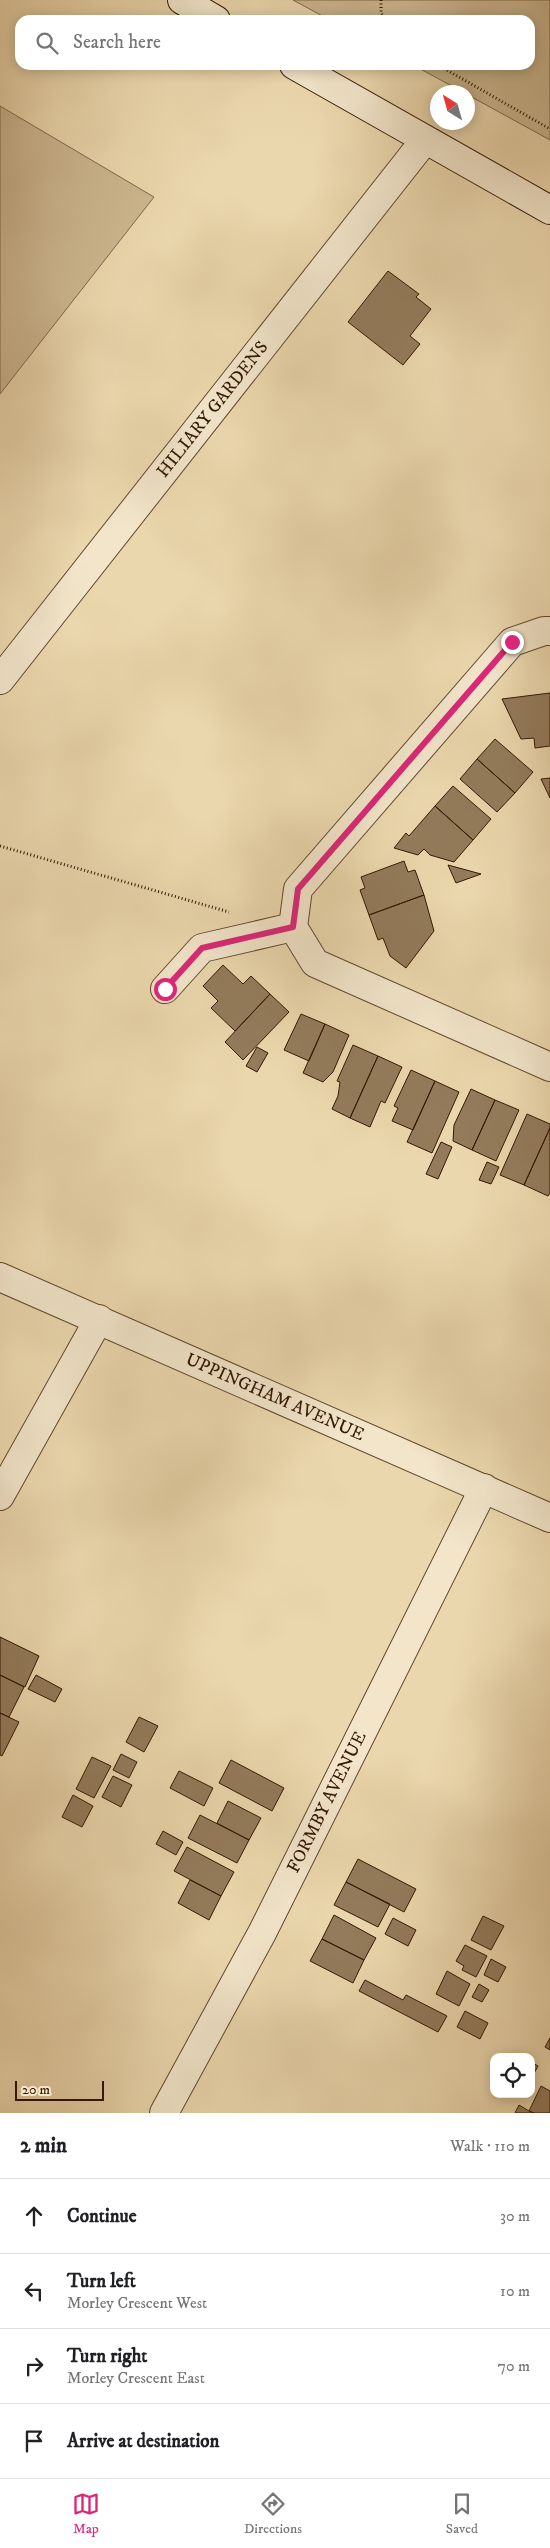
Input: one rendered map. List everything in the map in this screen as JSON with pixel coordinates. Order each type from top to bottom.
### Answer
[{"type":"street","points":[[182,0],[208,15]]},
{"type":"street","points":[[303,70],[550,210]]},
{"type":"street","name":"HILIARY GARDENS","points":[[0,680],[425,140]]},
{"type":"street","points":[[281,930],[298,889],[512,642],[544,631],[550,631]]},
{"type":"street","points":[[165,989],[202,948],[281,930]]},
{"type":"street","points":[[281,930],[315,963],[550,1067]]},
{"type":"street","name":"UPPINGHAM AVENUE","points":[[0,1277],[550,1518]]},
{"type":"street","points":[[0,1496],[99,1319]]},
{"type":"street","name":"FORMBY AVENUE","points":[[164,2113],[262,1933],[484,1488]]},
{"type":"path","points":[[380,0],[382,15]]},
{"type":"path","points":[[447,70],[550,129]]},
{"type":"path","points":[[0,846],[225,910],[281,930]]},
{"type":"shaded area","points":[[293,0],[550,0],[550,140],[475,99],[475,85],[450,85],[422,70],[535,70],[535,15],[321,15]]},
{"type":"shaded area","points":[[0,106],[154,197],[0,394]]},
{"type":"building","points":[[388,271],[419,294],[416,297],[431,309],[410,336],[420,344],[403,365],[348,322]]},
{"type":"building","points":[[550,693],[550,746],[535,748],[534,738],[521,739],[502,699]]},
{"type":"building","points":[[495,739],[533,772],[515,793],[477,759]]},
{"type":"building","points":[[477,759],[515,793],[497,812],[460,779]]},
{"type":"building","points":[[550,778],[550,798],[541,779]]},
{"type":"building","points":[[453,786],[491,819],[473,840],[435,806]]},
{"type":"building","points":[[435,806],[473,840],[454,862],[430,855],[424,849],[418,855],[394,848],[406,833],[409,836]]},
{"type":"building","points":[[404,861],[408,872],[415,870],[424,895],[369,915],[360,890],[365,888],[361,877]]},
{"type":"building","points":[[448,865],[481,874],[456,883]]},
{"type":"building","points":[[424,895],[434,931],[406,968],[390,956],[383,938],[378,940],[369,915]]},
{"type":"building","points":[[223,965],[243,984],[251,976],[270,994],[235,1031],[211,1008],[218,1001],[203,986]]},
{"type":"building","points":[[270,994],[289,1012],[243,1060],[225,1042]]},
{"type":"building","points":[[301,1014],[325,1024],[309,1061],[284,1050]]},
{"type":"building","points":[[325,1024],[349,1035],[333,1072],[323,1082],[303,1073]]},
{"type":"building","points":[[353,1045],[378,1056],[350,1118],[332,1109],[338,1096],[340,1082],[337,1081]]},
{"type":"building","points":[[257,1047],[268,1053],[257,1072],[246,1066]]},
{"type":"building","points":[[378,1056],[402,1067],[385,1103],[381,1101],[370,1127],[350,1118]]},
{"type":"building","points":[[411,1070],[435,1081],[413,1130],[392,1121],[398,1108],[394,1106]]},
{"type":"building","points":[[435,1081],[459,1092],[432,1153],[407,1142]]},
{"type":"building","points":[[471,1089],[495,1100],[472,1150],[453,1141],[454,1125]]},
{"type":"building","points":[[495,1100],[519,1110],[496,1161],[472,1150]]},
{"type":"building","points":[[527,1114],[550,1124],[550,1128],[524,1185],[500,1175]]},
{"type":"building","points":[[550,1128],[550,1193],[548,1196],[524,1185]]},
{"type":"building","points":[[441,1142],[452,1147],[438,1179],[426,1174]]},
{"type":"building","points":[[487,1162],[499,1167],[491,1184],[479,1180]]},
{"type":"building","points":[[0,1637],[39,1656],[25,1687],[0,1675]]},
{"type":"building","points":[[0,1675],[24,1687],[9,1717],[0,1713]]},
{"type":"building","points":[[36,1675],[62,1689],[55,1702],[28,1689]]},
{"type":"building","points":[[0,1713],[19,1722],[2,1756],[0,1755]]},
{"type":"building","points":[[139,1717],[158,1726],[144,1752],[126,1742]]},
{"type":"building","points":[[121,1754],[137,1762],[129,1778],[113,1770]]},
{"type":"building","points":[[92,1757],[111,1766],[94,1798],[76,1789]]},
{"type":"building","points":[[231,1760],[284,1788],[272,1811],[219,1783]]},
{"type":"building","points":[[179,1771],[213,1788],[204,1806],[170,1788]]},
{"type":"building","points":[[113,1776],[132,1785],[121,1807],[102,1797]]},
{"type":"building","points":[[73,1795],[93,1806],[82,1827],[62,1817]]},
{"type":"building","points":[[228,1801],[261,1818],[249,1840],[217,1823]]},
{"type":"building","points":[[200,1815],[249,1840],[237,1863],[188,1838]]},
{"type":"building","points":[[163,1831],[183,1842],[176,1855],[156,1844]]},
{"type":"building","points":[[187,1847],[234,1872],[221,1896],[174,1871]]},
{"type":"building","points":[[358,1859],[416,1889],[404,1912],[346,1882]]},
{"type":"building","points":[[190,1880],[221,1896],[209,1920],[178,1903]]},
{"type":"building","points":[[346,1882],[390,1904],[378,1927],[334,1905]]},
{"type":"building","points":[[334,1915],[376,1938],[364,1960],[322,1939]]},
{"type":"building","points":[[483,1916],[504,1926],[491,1950],[471,1940]]},
{"type":"building","points":[[393,1918],[416,1930],[408,1946],[385,1934]]},
{"type":"building","points":[[322,1939],[364,1960],[353,1983],[310,1961]]},
{"type":"building","points":[[465,1945],[487,1956],[476,1977],[462,1970],[464,1966],[456,1961]]},
{"type":"building","points":[[491,1959],[506,1967],[498,1982],[484,1975]]},
{"type":"building","points":[[447,1971],[470,1984],[459,2006],[436,1994]]},
{"type":"building","points":[[365,1980],[403,2000],[406,1995],[447,2016],[438,2032],[359,1991]]},
{"type":"building","points":[[479,1984],[489,1990],[482,2002],[472,1997]]},
{"type":"building","points":[[465,2011],[488,2023],[480,2039],[457,2027]]},
{"type":"building","points":[[550,2038],[550,2050],[545,2047]]},
{"type":"building","points":[[541,2086],[550,2091],[550,2113],[534,2113],[529,2111]]},
{"type":"building","points":[[519,2105],[529,2111],[534,2113],[515,2113]]},
{"type":"route","points":[[165,989],[202,948],[293,927],[298,889],[512,642]]}]
